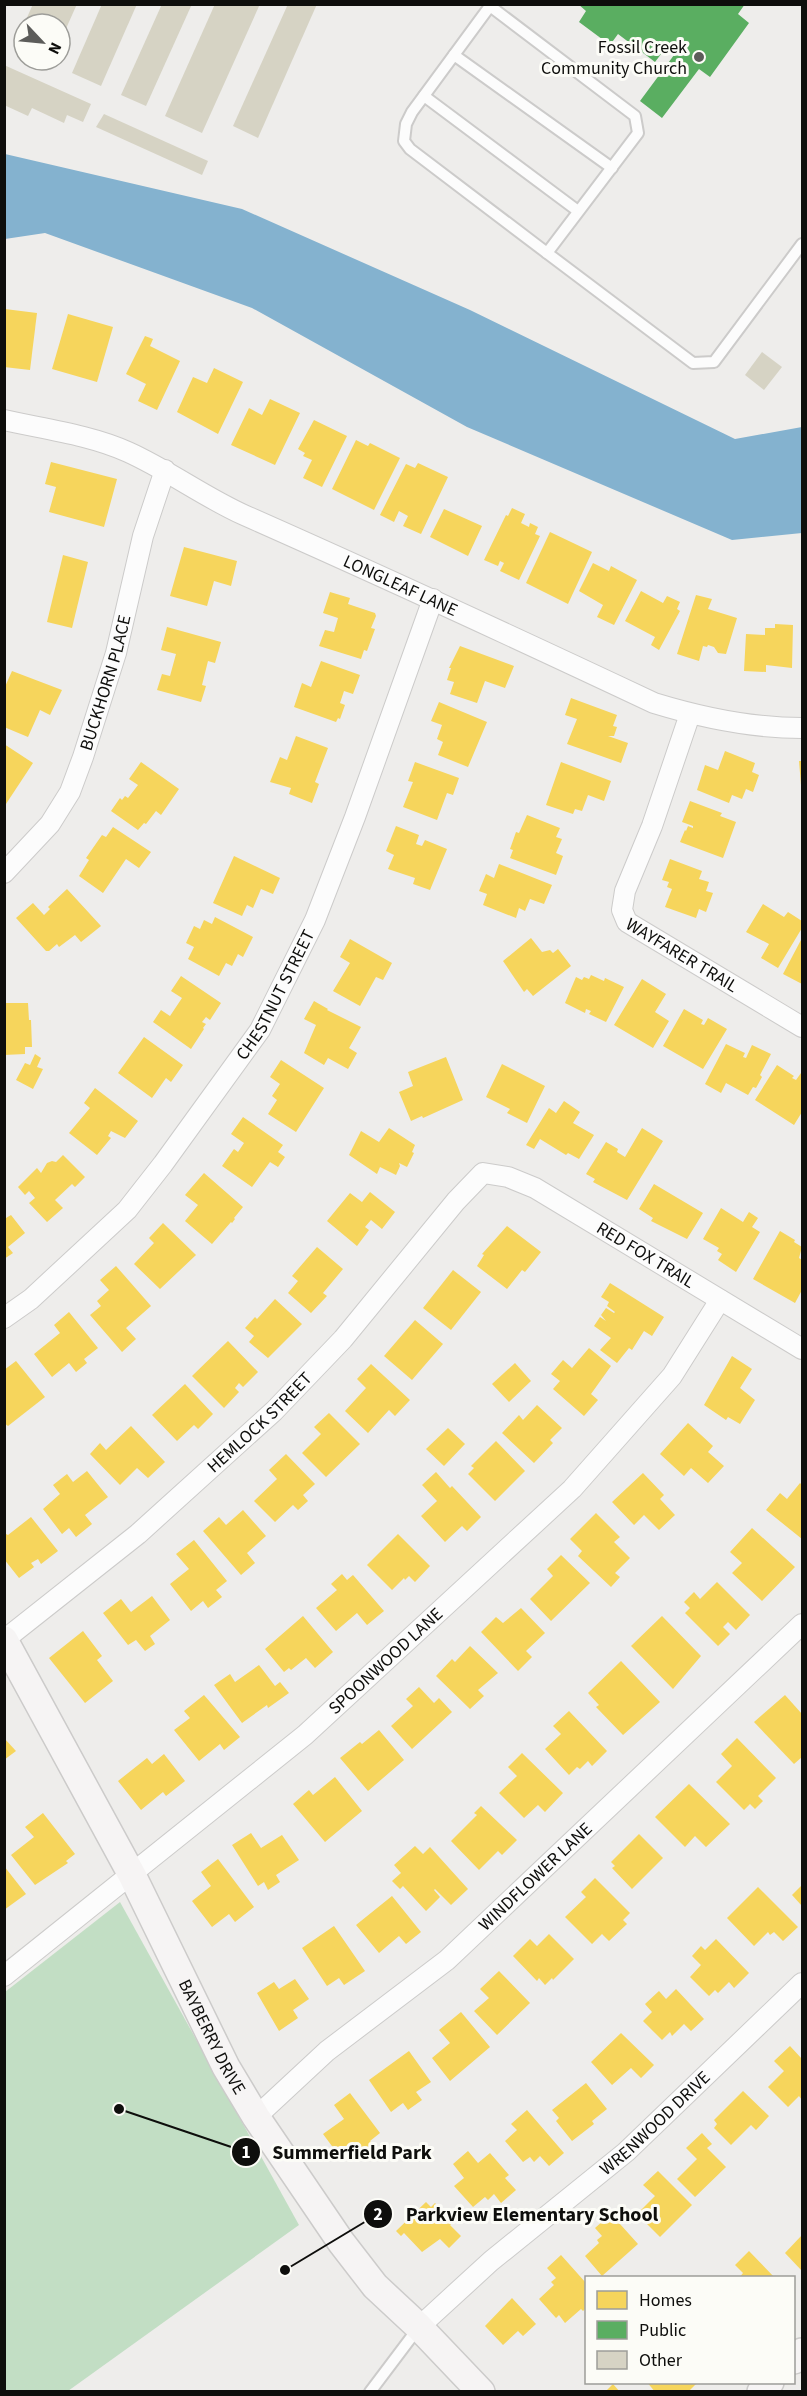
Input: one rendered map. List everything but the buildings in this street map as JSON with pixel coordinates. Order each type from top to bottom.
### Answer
[{"type":"street","name":"LONGLEAF LANE","points":[[4,420],[73,435],[125,450],[165,470],[230,508],[433,599],[654,703],[690,714],[766,728],[802,728]]},
{"type":"street","name":"BUCKHORN PLACE","points":[[4,873],[50,824],[70,792],[116,653],[143,536],[165,470]]},
{"type":"street","name":"CHESTNUT STREET","points":[[4,1318],[31,1299],[127,1210],[260,1030],[315,920],[355,817],[433,599]]},
{"type":"street","name":"WAYFARER TRAIL","points":[[690,714],[652,826],[625,891],[622,910],[627,922],[802,1027]]},
{"type":"street","name":"RED FOX TRAIL","points":[[483,1173],[508,1177],[535,1188],[802,1349]]},
{"type":"street","name":"HEMLOCK STREET","points":[[5,1640],[138,1534],[274,1411],[343,1339],[456,1201],[483,1173]]},
{"type":"street","name":"SPOONWOOD LANE","points":[[4,1976],[305,1735],[572,1490],[672,1376],[720,1300]]},
{"type":"street","name":"WINDFLOWER LANE","points":[[256,2117],[327,2051],[447,1960],[802,1624]]},
{"type":"street","name":"BAYBERRY DRIVE","points":[[5,1640],[132,1875],[226,2067],[256,2117],[346,2249],[375,2286],[419,2327],[481,2391]]},
{"type":"street","name":"WRENWOOD DRIVE","points":[[419,2327],[491,2261],[626,2152],[802,1983]]},
{"type":"lane","points":[[547,253],[638,133],[635,116],[491,5],[406,124],[404,141],[410,148],[547,253],[693,363],[714,362],[802,244]]},
{"type":"lane","points":[[454,55],[612,168]]},
{"type":"lane","points":[[424,96],[579,211]]},
{"type":"lane","points":[[370,2391],[419,2327]]},
{"type":"green space","points":[[120,1902],[299,2225],[68,2391],[5,2392],[5,1992]]},
{"type":"water","points":[[5,154],[242,209],[470,310],[735,439],[802,427],[802,533],[732,540],[467,427],[252,308],[45,233],[5,239]]},
{"type":"place","name":"Fossil Creek Community Church","points":[[699,57]]},
{"type":"place","name":"Summerfield Park","points":[[119,2109]]},
{"type":"place","name":"Parkview Elementary School","points":[[285,2270]]}]
